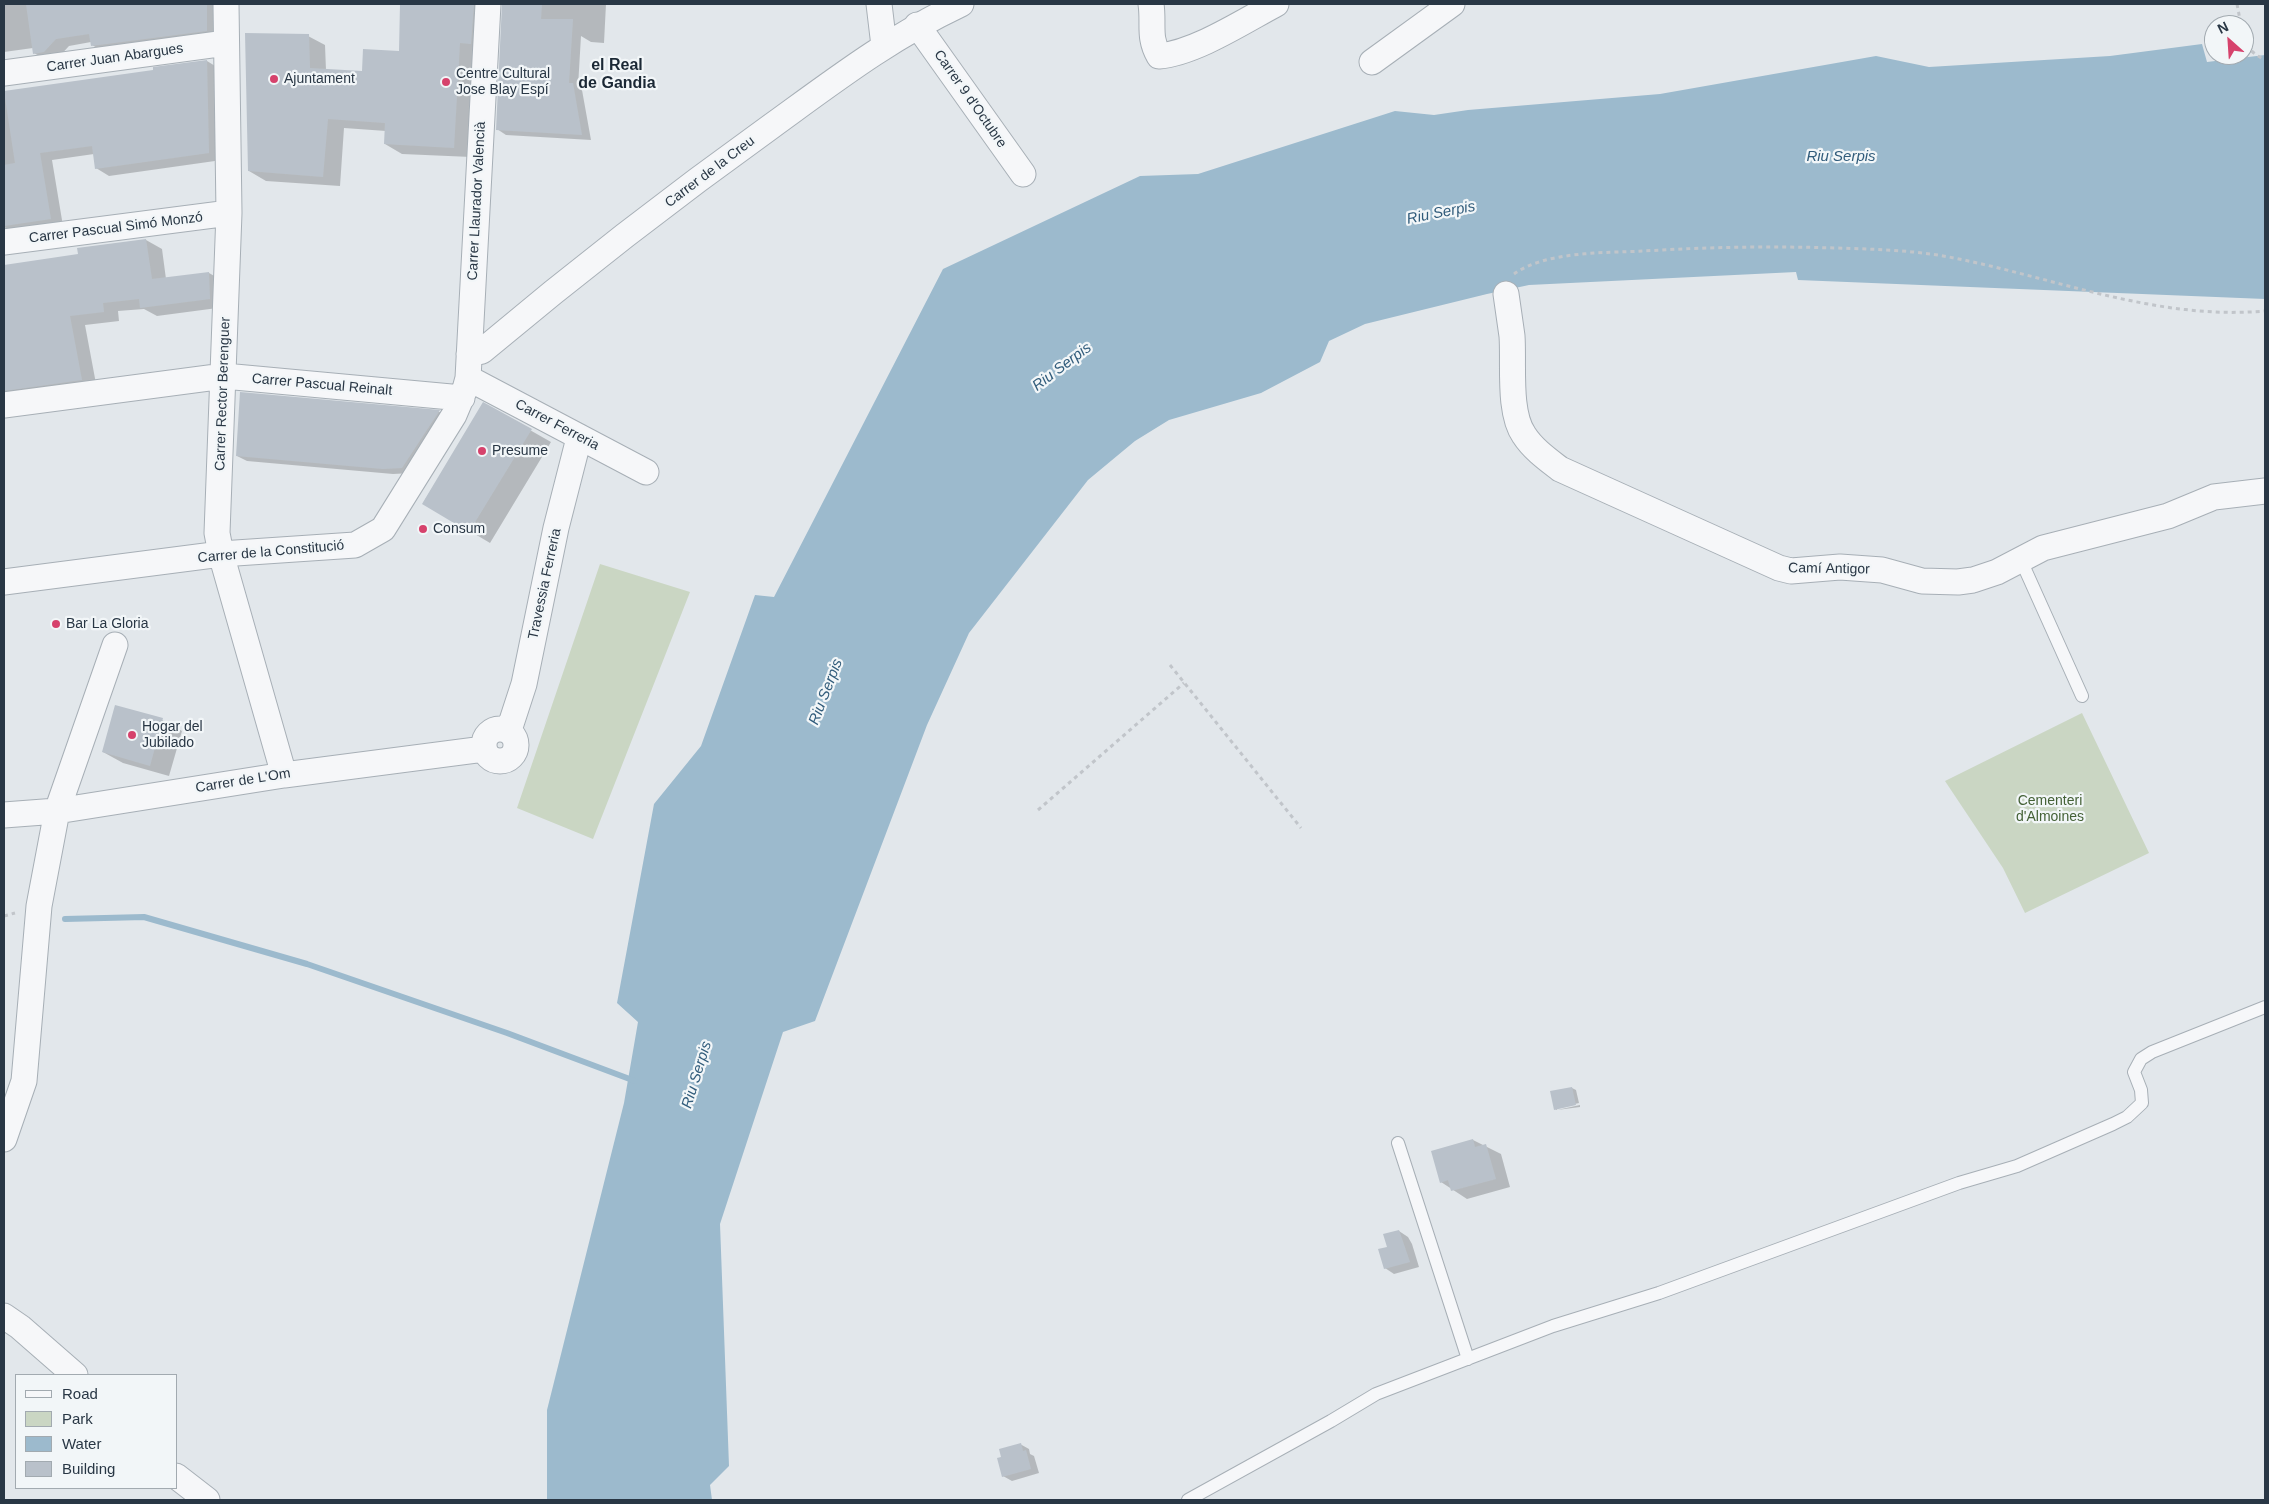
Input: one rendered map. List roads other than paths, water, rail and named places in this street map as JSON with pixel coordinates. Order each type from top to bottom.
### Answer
[{"type":"street","name":"Carrer Rector Berenguer","points":[[226,4],[229,213],[217,533],[221,554],[284,775]]},
{"type":"street","name":"Carrer Llaurador Valencià","points":[[466,377],[488,4]]},
{"type":"street","points":[[878,4],[884,46]]},
{"type":"street","name":"Carrer de la Creu","points":[[466,377],[482,351],[724,160],[884,46],[918,25],[961,4]]},
{"type":"street","points":[[1151,4],[1153,20],[1151,34],[1153,45],[1159,56],[1172,55],[1224,32],[1276,4]]},
{"type":"street","points":[[1372,62],[1452,4]]},
{"type":"street","name":"Carrer 9 d'Octubre","points":[[918,25],[1024,174]]},
{"type":"street","name":"Carrer Juan Abargues","points":[[4,73],[226,43]]},
{"type":"street","name":"Carrer Pascual Simó Monzó","points":[[4,242],[229,213]]},
{"type":"street","name":"Camí Antigor","points":[[1506,294],[1512,336],[1515,406],[1519,426],[1539,453],[1560,469],[1779,568],[1791,571],[1840,567],[1882,570],[1922,581],[1958,582],[1973,580],[1997,572],[2020,558],[2042,548],[2168,516],[2214,497],[2265,491]]},
{"type":"street","name":"Carrer Pascual Reinalt","points":[[4,405],[224,376],[466,377]]},
{"type":"street","name":"Carrer Ferreria","points":[[466,377],[646,472]]},
{"type":"street","name":"Carrer de la Constitució","points":[[4,582],[221,554],[355,545],[383,529],[454,415],[466,377]]},
{"type":"street","name":"Travessia Ferreria","points":[[484,749],[485,736],[496,728],[508,730],[524,684],[556,528],[579,438]]},
{"type":"street","points":[[4,1139],[24,1081],[40,906],[57,811],[115,645]]},
{"type":"street","name":"Carrer de L'Om","points":[[4,815],[57,811],[284,775],[484,749]]},
{"type":"street","points":[[4,1316],[20,1327],[74,1374]]},
{"type":"street","points":[[178,1478],[207,1500]]},
{"type":"lane","points":[[2020,558],[2082,696]]},
{"type":"lane","points":[[1188,1500],[1376,1394],[1553,1326],[1659,1293],[1952,1186],[1999,1173],[2113,1124],[2135,1111],[2142,1103],[2141,1090],[2134,1072],[2140,1059],[2152,1052],[2265,1007]]},
{"type":"lane","points":[[1398,1143],[1468,1359]]},
{"type":"water","name":"Riu Serpis","points":[[2202,44],[2204,65],[2254,65],[2254,56],[2265,55],[2265,299],[1798,280],[1796,272],[1529,285],[1365,324],[1329,341],[1320,362],[1261,393],[1169,420],[1135,441],[1088,480],[969,633],[927,725],[815,1021],[783,1032],[720,1224],[729,1466],[710,1485],[712,1500],[547,1500],[547,1410],[624,1103],[638,1022],[617,1003],[654,804],[701,746],[755,595],[774,597],[943,269],[1140,176],[1198,174],[1395,111],[1434,115],[1468,110],[1660,94],[1876,56],[1929,67],[2110,56]]},
{"type":"waterway","points":[[65,919],[144,917],[307,964],[507,1033],[635,1081]]},
{"type":"place","name":"Ajuntament","points":[[274,79]]},
{"type":"place","name":"Centre Cultural Jose Blay Espí","points":[[446,82]]},
{"type":"place","name":"Presume","points":[[482,451]]},
{"type":"place","name":"Consum","points":[[423,529]]},
{"type":"place","name":"Bar La Gloria","points":[[56,624]]},
{"type":"place","name":"Hogar del Jubilado","points":[[132,735]]},
{"type":"district","name":"el Real de Gandia","points":[[617,75]]},
{"type":"park label","name":"Cementeri d'Almoines","points":[[2050,810]]}]
